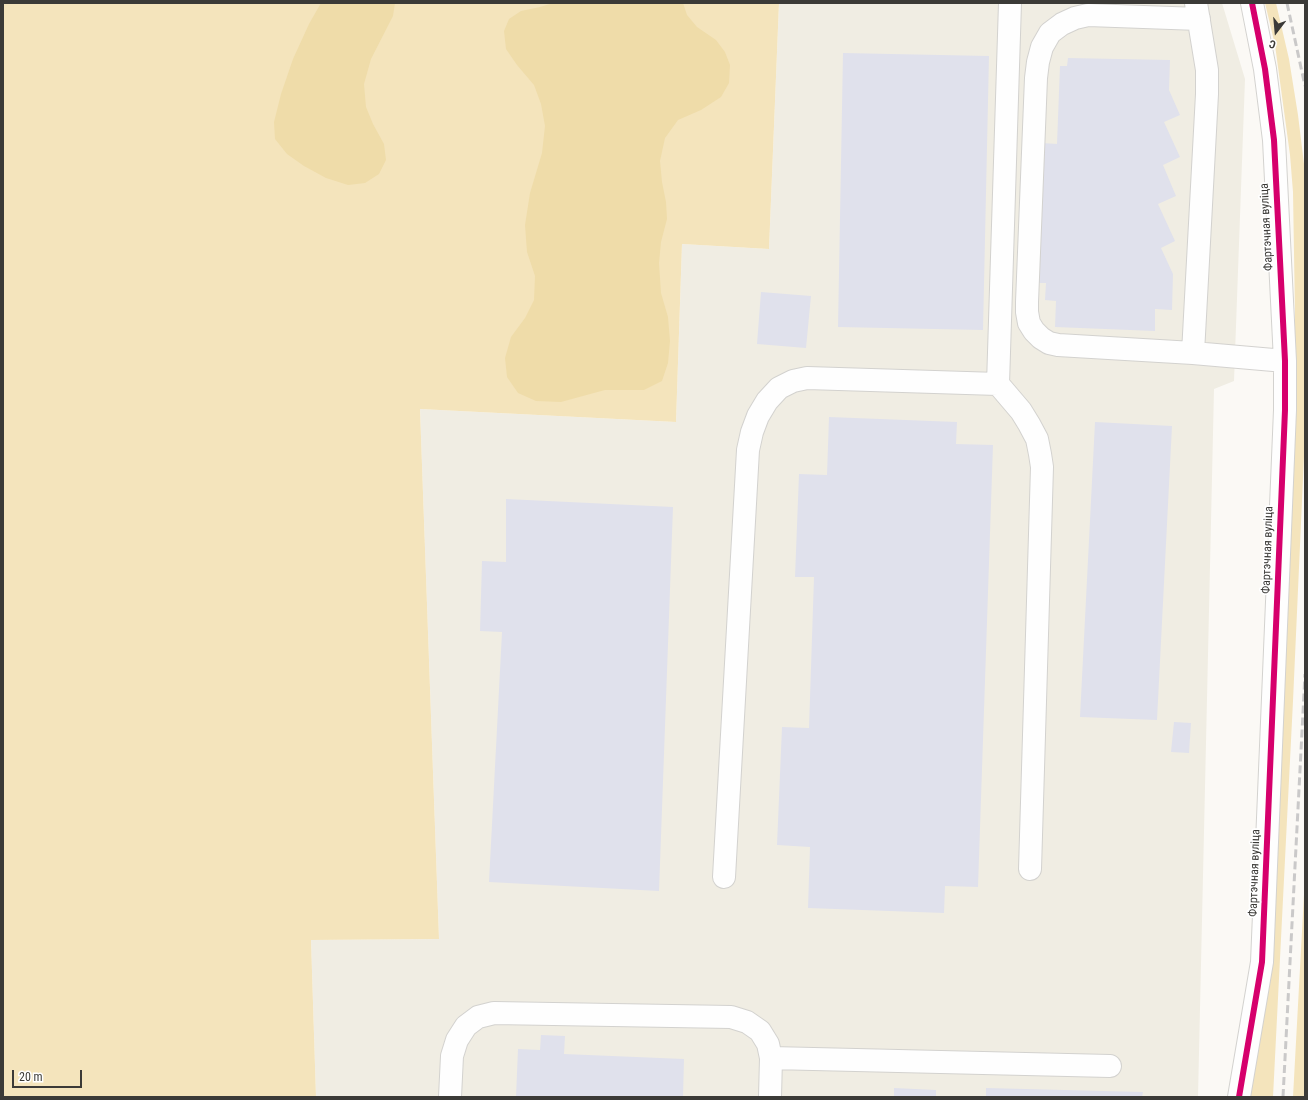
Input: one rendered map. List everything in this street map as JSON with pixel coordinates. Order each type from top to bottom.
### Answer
[{"type":"street","points":[[1010,3],[998,384],[1021,411],[1037,439],[1042,467],[1030,870]]},
{"type":"street","name":"Фартэчная вуліца","points":[[1238,1097],[1262,962],[1285,410],[1285,361],[1274,140],[1265,69],[1252,3]]},
{"type":"street","points":[[1193,353],[1207,94],[1207,70],[1197,11],[1088,16],[1074,18],[1062,24],[1050,33],[1042,47],[1038,62],[1036,78],[1027,302],[1029,322],[1034,331],[1049,343],[1058,345],[1193,353],[1285,361]]},
{"type":"street","points":[[724,877],[748,450],[752,432],[758,416],[767,401],[779,388],[793,381],[807,378],[998,384]]},
{"type":"street","points":[[450,1097],[452,1056],[457,1040],[466,1026],[478,1017],[494,1013],[731,1017],[748,1022],[760,1031],[768,1044],[771,1058],[770,1097]]},
{"type":"street","points":[[771,1058],[1110,1066]]},
{"type":"shaded area","points":[[3,3],[779,3],[769,249],[682,244],[676,422],[420,409],[439,939],[311,940],[316,1097],[3,1097]]},
{"type":"shaded area","points":[[321,3],[395,3],[393,16],[371,59],[364,84],[366,107],[384,144],[386,160],[379,174],[365,183],[348,185],[326,178],[304,166],[287,154],[275,139],[274,122],[281,94],[293,59],[309,24]]},
{"type":"shaded area","points":[[553,3],[683,3],[687,15],[697,27],[716,40],[725,52],[730,65],[729,83],[721,97],[701,110],[678,120],[665,138],[660,161],[667,219],[661,242],[659,263],[661,293],[668,317],[670,341],[668,363],[662,381],[644,390],[605,390],[561,402],[536,401],[518,393],[507,377],[505,358],[511,337],[525,318],[534,300],[535,276],[527,252],[525,225],[530,193],[542,153],[545,126],[541,104],[534,85],[506,49],[504,31],[509,19],[521,11]]},
{"type":"shaded area","points":[[779,3],[1222,3],[1245,79],[1234,381],[1214,389],[1198,1097],[316,1097],[311,940],[439,939],[420,409],[676,422],[682,244],[769,249]]},
{"type":"shaded area","points":[[1265,3],[1276,3],[1289,59],[1304,164],[1305,434],[1273,1097],[1250,1097],[1258,1028],[1294,455],[1295,314],[1293,192],[1290,155],[1275,45]]},
{"type":"shaded area","points":[[1305,876],[1305,1097],[1293,1097]]},
{"type":"building","points":[[843,53],[989,56],[983,330],[838,327]]},
{"type":"building","points":[[1068,58],[1170,60],[1169,90],[1180,115],[1164,122],[1180,157],[1163,165],[1176,196],[1158,204],[1175,241],[1161,248],[1173,274],[1172,310],[1155,309],[1155,331],[1055,327],[1056,301],[1045,300],[1046,283],[1038,283],[1042,143],[1057,144],[1060,66],[1067,66]]},
{"type":"building","points":[[761,292],[811,296],[806,348],[757,344]]},
{"type":"building","points":[[829,417],[957,422],[956,444],[993,445],[978,887],[945,886],[944,913],[808,908],[810,847],[777,845],[782,727],[809,728],[814,577],[795,577],[799,474],[827,475]]},
{"type":"building","points":[[1095,422],[1172,426],[1157,720],[1080,717]]},
{"type":"building","points":[[506,499],[673,507],[659,891],[489,882],[502,632],[480,631],[482,561],[506,562]]},
{"type":"building","points":[[1174,722],[1191,723],[1189,753],[1171,752]]},
{"type":"building","points":[[541,1035],[565,1036],[564,1054],[684,1059],[683,1097],[516,1097],[518,1049],[540,1050]]},
{"type":"building","points":[[894,1088],[936,1090],[936,1097],[894,1097]]},
{"type":"building","points":[[986,1088],[1143,1092],[1142,1097],[986,1097]]},
{"type":"railway","points":[[1287,3],[1305,86]]},
{"type":"railway","points":[[1283,1097],[1305,674]]},
{"type":"cycle path","points":[[1239,1097],[1262,962],[1285,410],[1285,361],[1274,140],[1265,69],[1252,3]]}]
